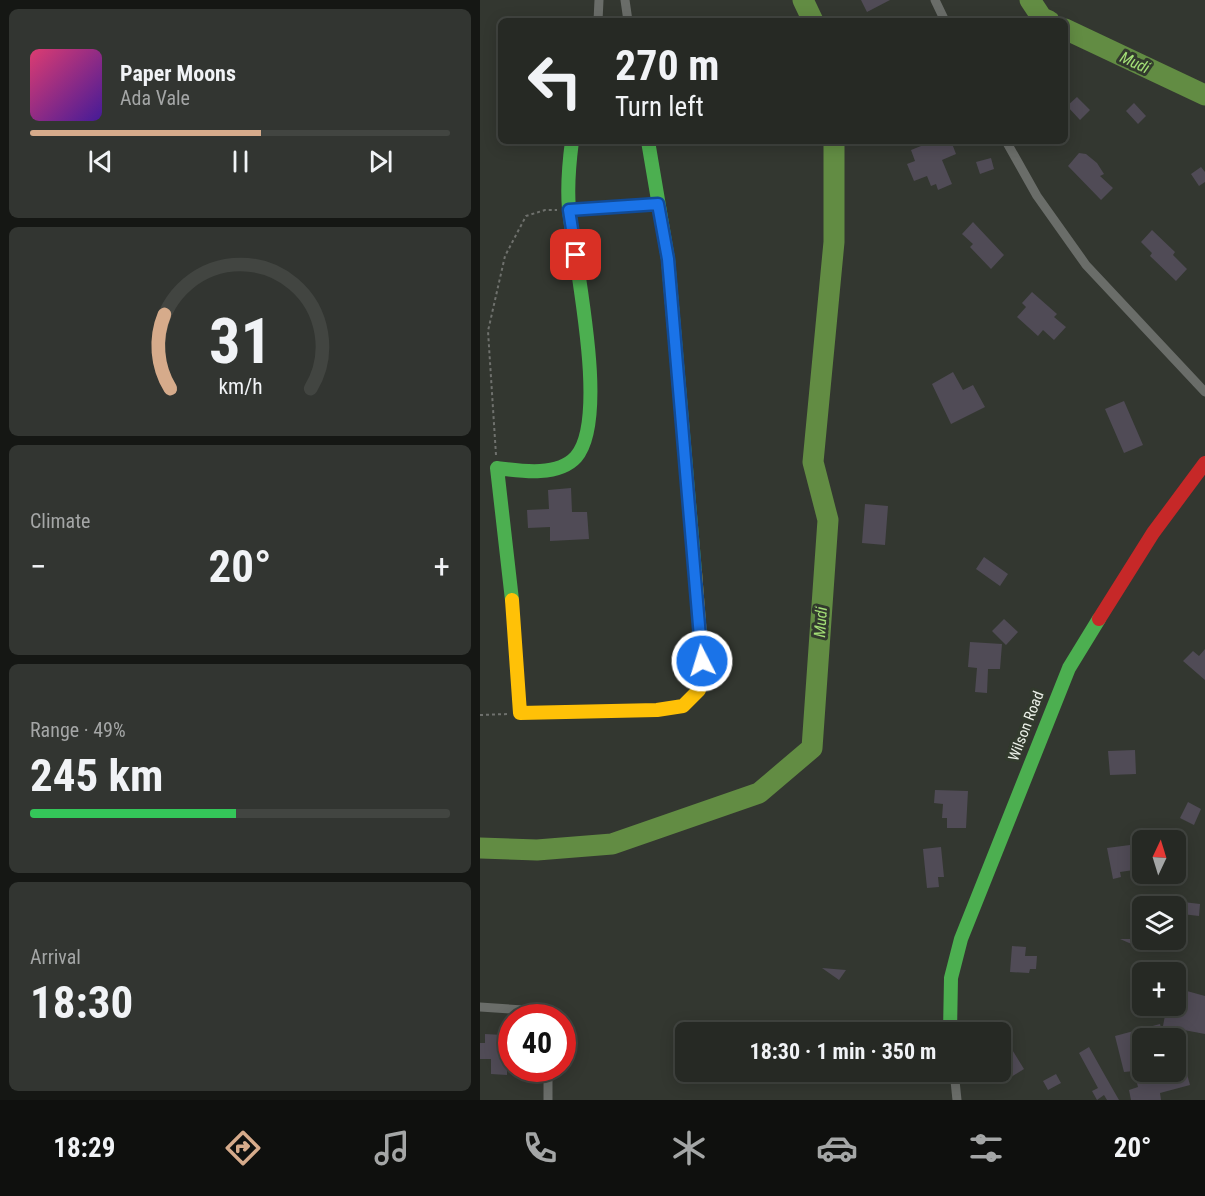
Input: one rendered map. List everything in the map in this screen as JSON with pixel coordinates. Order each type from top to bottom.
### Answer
[{"type":"street","points":[[598,18],[599,0]]},
{"type":"street","points":[[625,0],[628,18]]},
{"type":"street","points":[[935,0],[944,18]]},
{"type":"street","points":[[572,144],[567,173],[569,210],[588,369],[591,414],[588,438],[577,456],[550,470],[497,468],[512,597],[520,713],[657,710],[682,706],[699,690],[702,661],[684,473],[681,399],[668,259],[648,144]]},
{"type":"street","points":[[1007,144],[1037,196],[1086,265],[1205,392]]},
{"type":"street","points":[[569,210],[658,204]]},
{"type":"street","name":"Wilson Road","points":[[950,1022],[951,978],[961,939],[1054,700],[1090,632],[1154,533],[1205,463]]},
{"type":"street","points":[[480,1007],[498,1008]]},
{"type":"street","points":[[548,1082],[548,1100]]},
{"type":"street","points":[[955,1082],[957,1100]]},
{"type":"path","points":[[497,468],[488,331],[505,256],[526,216],[545,210],[569,210]]},
{"type":"path","points":[[480,715],[520,713]]},
{"type":"building","points":[[861,0],[890,0],[867,12]]},
{"type":"building","points":[[1077,97],[1090,110],[1080,120],[1068,105]]},
{"type":"building","points":[[1134,103],[1146,116],[1138,124],[1126,111]]},
{"type":"building","points":[[926,144],[933,146],[952,144],[956,154],[942,160],[952,184],[938,190],[936,184],[931,186],[927,176],[914,181],[907,164],[915,161],[911,150]]},
{"type":"building","points":[[1079,153],[1086,154],[1097,163],[1104,174],[1100,176],[1113,188],[1101,200],[1068,166]]},
{"type":"building","points":[[991,158],[994,169],[980,174],[976,162]]},
{"type":"building","points":[[1201,167],[1205,172],[1205,182],[1199,186],[1191,174]]},
{"type":"building","points":[[973,222],[1004,255],[991,269],[970,247],[973,244],[962,234]]},
{"type":"building","points":[[1152,230],[1175,252],[1173,255],[1187,269],[1176,281],[1150,256],[1152,253],[1141,242]]},
{"type":"building","points":[[1032,292],[1057,314],[1054,317],[1066,327],[1054,340],[1043,330],[1038,336],[1017,317],[1026,307],[1022,303]]},
{"type":"building","points":[[953,372],[963,390],[973,385],[985,407],[951,424],[932,384]]},
{"type":"building","points":[[1124,401],[1143,445],[1124,453],[1105,409]]},
{"type":"building","points":[[571,488],[572,512],[587,512],[589,539],[550,541],[550,527],[528,528],[527,510],[549,509],[548,490]]},
{"type":"building","points":[[865,504],[888,506],[885,545],[862,543]]},
{"type":"building","points":[[984,557],[1008,574],[1000,586],[976,569]]},
{"type":"building","points":[[1004,619],[1018,632],[1006,645],[992,631]]},
{"type":"building","points":[[970,642],[1002,644],[1000,669],[988,669],[987,693],[975,692],[977,668],[968,667]]},
{"type":"building","points":[[1205,649],[1205,680],[1183,661],[1193,651],[1199,656]]},
{"type":"building","points":[[1135,750],[1136,774],[1110,775],[1108,751]]},
{"type":"building","points":[[935,790],[968,791],[966,828],[947,828],[947,818],[942,818],[943,804],[934,803]]},
{"type":"building","points":[[1188,802],[1201,809],[1194,825],[1180,818]]},
{"type":"building","points":[[1130,845],[1132,870],[1120,872],[1121,877],[1113,879],[1107,848]]},
{"type":"building","points":[[941,847],[944,877],[938,877],[939,887],[927,888],[923,849]]},
{"type":"building","points":[[1186,902],[1200,904],[1199,916],[1186,914]]},
{"type":"building","points":[[1132,937],[1132,944],[1120,939],[1131,939]]},
{"type":"building","points":[[1012,946],[1026,947],[1025,956],[1037,956],[1036,969],[1030,969],[1029,973],[1010,972]]},
{"type":"building","points":[[822,968],[846,970],[839,980]]},
{"type":"building","points":[[1186,991],[1205,996],[1205,1034],[1186,1030],[1186,1028],[1163,1026],[1165,1016],[1186,1016]]},
{"type":"building","points":[[1160,1024],[1161,1028],[1145,1028]]},
{"type":"building","points":[[1132,1031],[1132,1071],[1124,1072],[1115,1036]]},
{"type":"building","points":[[485,1034],[498,1035],[498,1074],[491,1074],[491,1059],[480,1059],[480,1043],[485,1043]]},
{"type":"building","points":[[1089,1047],[1119,1100],[1107,1100],[1104,1095],[1097,1100],[1092,1091],[1098,1088],[1079,1053]]},
{"type":"building","points":[[1011,1048],[1024,1069],[1011,1077]]},
{"type":"building","points":[[1186,1070],[1190,1085],[1160,1093],[1161,1100],[1131,1100],[1129,1090],[1138,1087],[1137,1082],[1186,1082]]},
{"type":"building","points":[[1056,1074],[1061,1083],[1048,1090],[1043,1081]]},
{"type":"waterway","name":"Mudi","points":[[803,0],[812,18]]},
{"type":"waterway","name":"Mudi","points":[[1030,0],[1042,18]]},
{"type":"waterway","name":"Mudi","points":[[1068,30],[1205,95]]},
{"type":"waterway","name":"Mudi","points":[[480,848],[537,850],[612,844],[759,793],[812,748],[828,520],[813,462],[834,242],[834,144]]},
{"type":"traffic: fast","points":[[512,600],[497,468],[538,471],[559,468],[568,463],[576,457],[586,437],[590,409],[587,338],[568,201],[572,144]]},
{"type":"traffic: fast","points":[[649,144],[668,259],[695,572]]},
{"type":"traffic: fast","points":[[950,1022],[951,978],[961,939],[1069,668],[1099,619]]},
{"type":"traffic: slow","points":[[512,600],[520,713],[657,710],[683,706],[699,690],[702,661],[695,572]]},
{"type":"traffic: jam","points":[[1099,619],[1153,533],[1205,463]]},
{"type":"route","points":[[576,255],[569,210],[658,204],[668,259],[681,399],[684,473],[702,661]]}]
